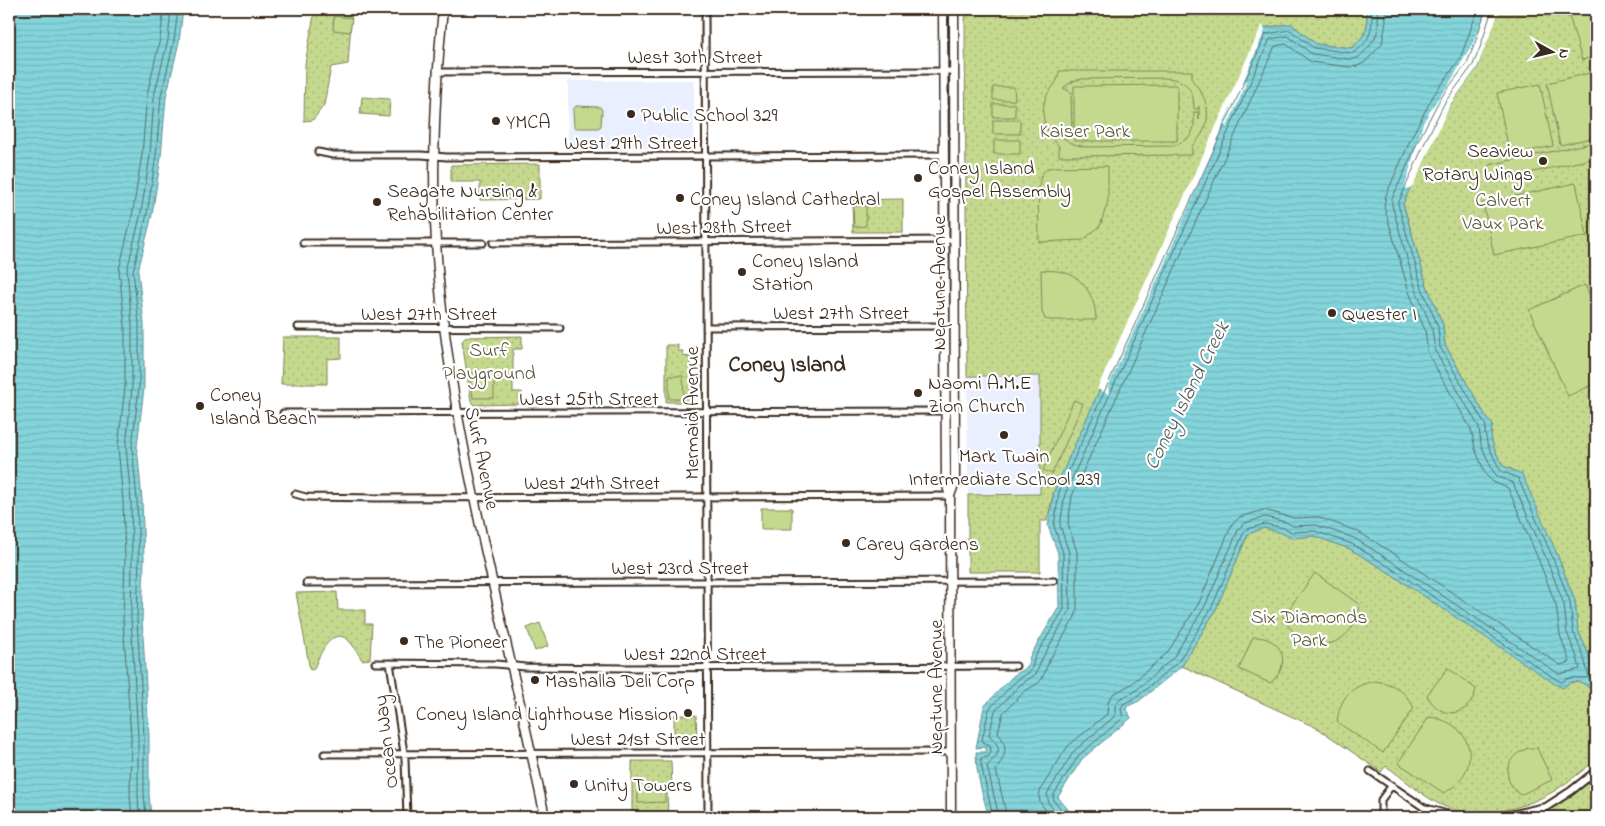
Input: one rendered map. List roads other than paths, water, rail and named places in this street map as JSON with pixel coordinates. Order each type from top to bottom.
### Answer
[{"type":"main road","name":"Surf Avenue","points":[[442,9],[437,72],[434,156],[436,243],[444,328],[456,413],[545,817]]},
{"type":"main road","name":"Neptune Avenue","points":[[943,9],[946,483],[950,496],[951,817]]},
{"type":"main road","name":"Neptune Avenue","points":[[950,496],[955,482],[954,9]]},
{"type":"street","name":"Mermaid Avenue","points":[[705,9],[708,817]]},
{"type":"street","name":"West 30th Street","points":[[437,72],[953,71]]},
{"type":"street","name":"West 29th Street","points":[[318,152],[333,155],[434,156],[447,158],[944,155]]},
{"type":"street","name":"West 28th Street","points":[[493,243],[954,240]]},
{"type":"street","points":[[303,243],[484,243]]},
{"type":"street","name":"West 27th Street","points":[[706,327],[945,326]]},
{"type":"street","name":"West 27th Street","points":[[298,328],[560,328]]},
{"type":"street","name":"West 25th Street","points":[[283,413],[955,411]]},
{"type":"street","name":"West 24th Street","points":[[295,494],[306,497],[474,498],[950,496]]},
{"type":"street","name":"West 23rd Street","points":[[306,583],[1054,581]]},
{"type":"street","name":"West 22nd Street","points":[[375,663],[496,664],[608,668],[1016,666]]},
{"type":"street","name":"Ocean Way","points":[[390,663],[404,754],[408,817]]},
{"type":"street","name":"West 21st Street","points":[[324,754],[951,752]]},
{"type":"street","points":[[1370,770],[1423,807],[1434,817]]},
{"type":"street","points":[[1532,817],[1596,771]]},
{"type":"street","points":[[1381,817],[1381,800],[1392,785]]},
{"type":"street","points":[[1499,817],[1546,806]]},
{"type":"street","points":[[1423,807],[1458,817]]},
{"type":"water","points":[[9,9],[183,9],[179,42],[166,97],[161,157],[152,215],[138,271],[144,324],[144,388],[137,446],[142,500],[144,559],[142,619],[149,736],[151,817],[9,817]]},
{"type":"water","name":"Coney Island Creek","points":[[1366,9],[1498,9],[1477,68],[1450,105],[1403,204],[1427,286],[1443,325],[1445,345],[1488,420],[1493,425],[1491,430],[1492,441],[1503,466],[1522,474],[1557,554],[1575,601],[1578,630],[1588,653],[1596,680],[1596,693],[1576,681],[1563,688],[1555,684],[1385,570],[1350,549],[1314,536],[1291,538],[1282,533],[1264,528],[1248,534],[1215,611],[1182,666],[1139,701],[1126,707],[1131,718],[1082,759],[1058,797],[1074,817],[989,817],[980,785],[976,761],[976,752],[986,752],[986,747],[976,748],[984,707],[1013,676],[1026,668],[1030,660],[1029,658],[1059,607],[1058,553],[1048,526],[1054,491],[1263,28],[1291,24],[1316,44],[1352,48],[1361,39],[1367,27]]},
{"type":"place","name":"Public School 329","points":[[631,114]]},
{"type":"place","name":"YMCA","points":[[496,121]]},
{"type":"place","name":"Seaview Rotary Wings","points":[[1543,161]]},
{"type":"place","name":"Coney Island Gospel Assembly","points":[[918,178]]},
{"type":"place","name":"Coney Island Cathedral","points":[[680,198]]},
{"type":"place","name":"Seagate Nursing & Rehabilitation Center","points":[[377,202]]},
{"type":"place","name":"Coney Island Station","points":[[742,272]]},
{"type":"place","name":"Quester I","points":[[1332,313]]},
{"type":"place","name":"Naomi A.M.E Zion Church","points":[[918,393]]},
{"type":"place","name":"Coney Island Beach","points":[[200,406]]},
{"type":"place","name":"Mark Twain Intermediate School 239","points":[[1004,435]]},
{"type":"place","name":"Carey Gardens","points":[[846,543]]},
{"type":"place","name":"The Pioneer","points":[[404,641]]},
{"type":"place","name":"Mashalla Deli Corp","points":[[535,680]]},
{"type":"place","name":"Coney Island Lighthouse Mission","points":[[688,713]]},
{"type":"place","name":"Unity Towers","points":[[574,784]]},
{"type":"district","name":"Coney Island","points":[[787,363]]},
{"type":"park label","name":"Kaiser Park","points":[[1085,130]]},
{"type":"park label","name":"Calvert Vaux Park","points":[[1503,210]]},
{"type":"park label","name":"Surf Playground","points":[[489,360]]},
{"type":"park label","name":"Six Diamonds Park","points":[[1309,628]]}]
